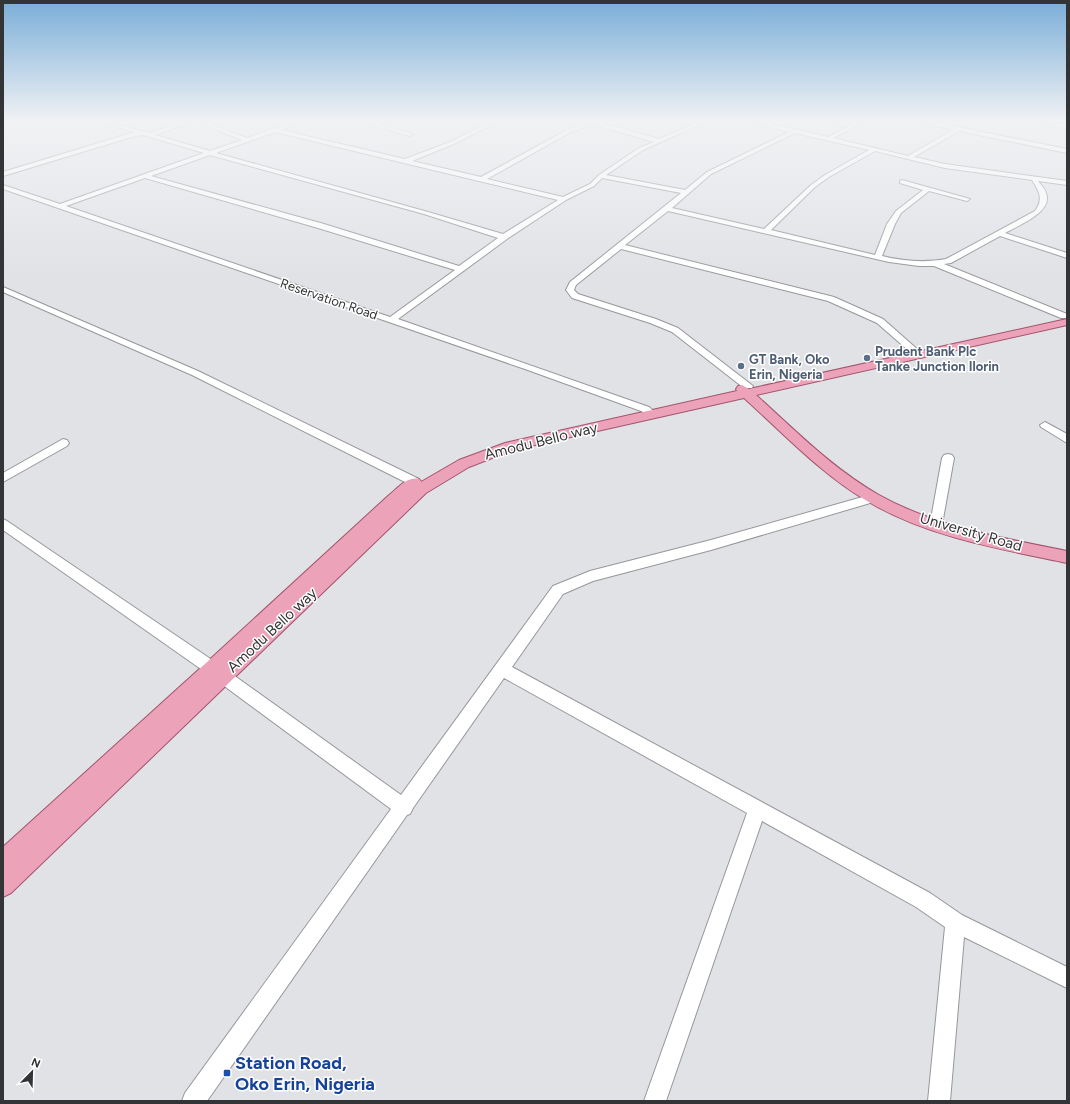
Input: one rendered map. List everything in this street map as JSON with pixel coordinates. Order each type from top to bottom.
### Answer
[{"type":"main road","name":"Amodu Bello way","points":[[3,862],[218,672],[421,489],[453,468],[479,456],[510,446],[747,388],[912,349],[1066,318]]},
{"type":"main road","name":"Amodu Bello way","points":[[747,388],[1066,318]]},
{"type":"main road","name":"University Road","points":[[747,388],[810,450],[873,498],[943,528],[1067,557]]},
{"type":"main road","name":"University Road","points":[[747,388],[843,470],[870,488],[891,499],[937,519],[1020,540],[1067,548]]},
{"type":"main road","name":"Amodu Bello way","points":[[3,885],[393,500],[415,482],[448,459],[479,447],[549,429],[649,412]]},
{"type":"street","points":[[58,207],[154,173]]},
{"type":"street","points":[[280,173],[426,213],[504,237]]},
{"type":"street","points":[[455,173],[564,199]]},
{"type":"street","points":[[482,179],[494,173]]},
{"type":"street","points":[[391,320],[504,237],[564,199],[592,185],[606,173]]},
{"type":"street","points":[[711,173],[573,284],[570,290],[571,294],[597,304],[654,321],[674,330],[747,388]]},
{"type":"street","points":[[765,232],[813,186],[832,173]]},
{"type":"street","points":[[989,173],[1067,183]]},
{"type":"street","points":[[144,176],[320,226],[461,269]]},
{"type":"street","points":[[601,176],[686,192]]},
{"type":"street","points":[[667,209],[878,256],[913,263],[937,264],[948,261],[1037,212],[1043,206],[1045,199],[1043,192],[1034,179]]},
{"type":"street","points":[[902,182],[967,199]]},
{"type":"street","name":"Reservation Road","points":[[3,187],[391,320],[649,412]]},
{"type":"street","points":[[878,256],[891,224],[898,212],[928,189]]},
{"type":"street","points":[[999,233],[1067,256]]},
{"type":"street","points":[[619,246],[837,302],[880,321],[912,349]]},
{"type":"street","points":[[937,264],[1066,318]]},
{"type":"street","points":[[3,289],[195,373],[415,482]]},
{"type":"street","points":[[1045,425],[1067,439]]},
{"type":"street","points":[[3,478],[63,443]]},
{"type":"street","points":[[937,519],[948,458]]},
{"type":"street","points":[[193,1101],[404,808],[558,590],[570,584],[616,568],[711,545],[873,498]]},
{"type":"street","points":[[3,524],[218,672],[404,808]]},
{"type":"street","points":[[501,669],[923,900],[956,922],[1067,978]]},
{"type":"street","points":[[655,1101],[757,809]]},
{"type":"street","points":[[939,1101],[956,922]]},
{"type":"place","name":"Prudent Bank Plc Tanke Junction Ilorin","points":[[867,358]]},
{"type":"place","name":"GT Bank, Oko Erin, Nigeria","points":[[741,366]]},
{"type":"place","name":"Station Road, Oko Erin, Nigeria","points":[[227,1073]]}]
